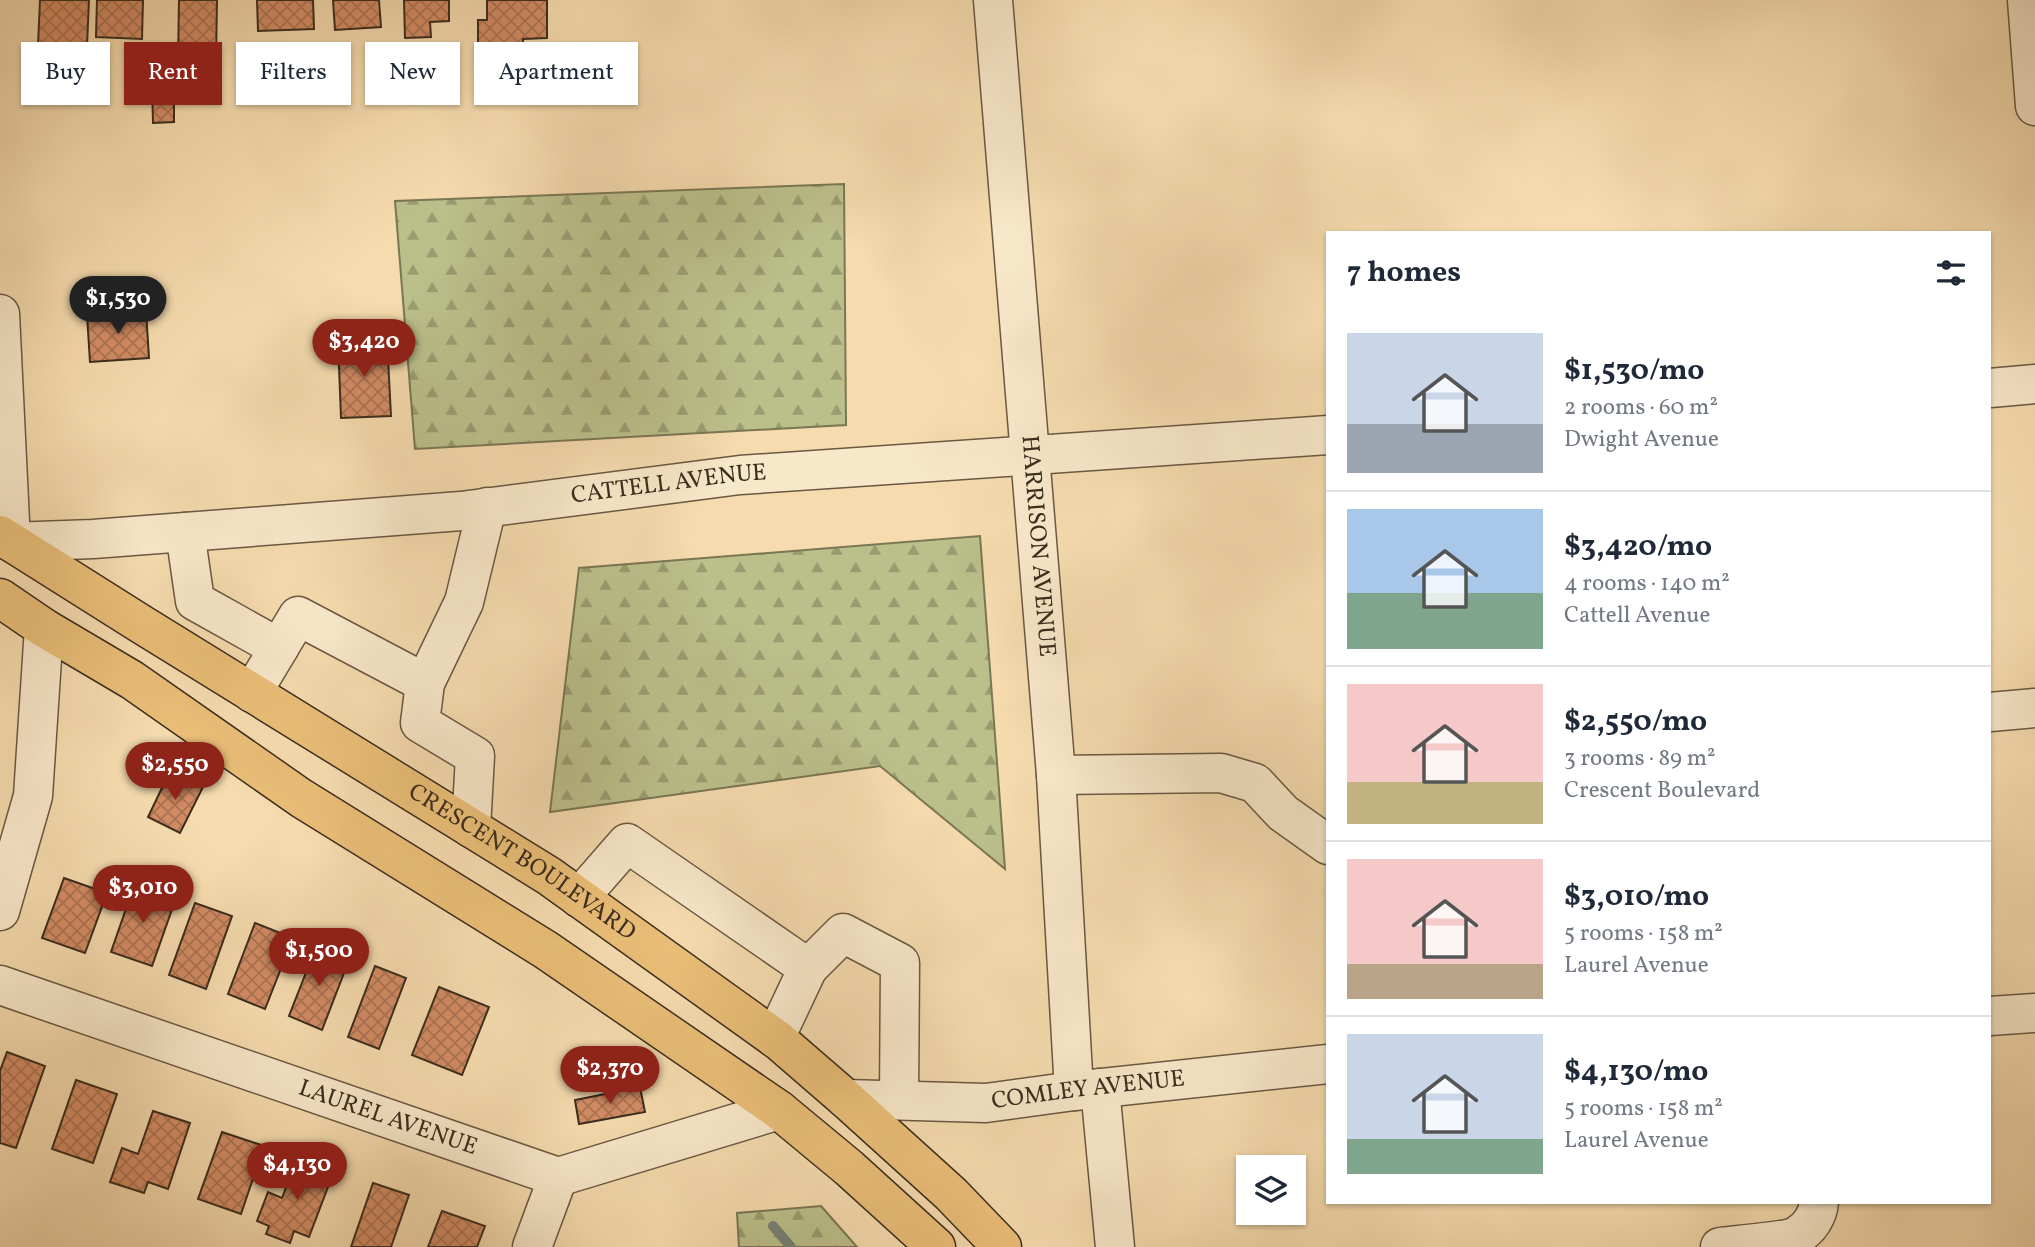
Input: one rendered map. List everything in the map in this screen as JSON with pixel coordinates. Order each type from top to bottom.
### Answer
[{"type":"highway","name":"CRESCENT BOULEVARD","points":[[5,538],[549,876],[775,1038],[846,1098],[951,1194],[1002,1247]]},
{"type":"highway","points":[[0,598],[44,628],[132,680],[301,798],[546,950],[779,1110],[849,1168],[936,1247]]},
{"type":"street","name":"HARRISON AVENUE","points":[[993,0],[1056,775],[1087,1090],[1115,1247]]},
{"type":"street","points":[[2027,0],[2035,106]]},
{"type":"street","points":[[0,314],[5,538]]},
{"type":"street","points":[[1991,388],[2035,384]]},
{"type":"street","name":"CATTELL AVENUE","points":[[5,538],[93,539],[185,533],[461,511],[740,475],[1326,435]]},
{"type":"street","points":[[471,828],[475,756],[420,723],[425,683],[464,602],[487,508]]},
{"type":"street","points":[[185,533],[195,601],[279,648]]},
{"type":"street","points":[[252,693],[298,616],[425,683]]},
{"type":"street","points":[[0,911],[33,796],[44,628]]},
{"type":"street","points":[[1991,712],[2035,708]]},
{"type":"street","points":[[1056,775],[1221,773],[1255,783],[1283,813],[1326,844]]},
{"type":"street","points":[[579,898],[627,843],[808,968]]},
{"type":"street","points":[[775,1038],[808,968],[843,933],[900,963],[899,1100]]},
{"type":"street","name":"LAUREL AVENUE","points":[[0,985],[558,1177]]},
{"type":"street","points":[[1991,1016],[2035,1013]]},
{"type":"street","name":"COMLEY AVENUE","points":[[846,1098],[986,1103],[1326,1064]]},
{"type":"street","points":[[532,1247],[558,1177],[779,1110]]},
{"type":"street","points":[[1720,1247],[1797,1236],[1810,1225],[1819,1204]]},
{"type":"green space","points":[[844,184],[846,425],[415,449],[395,201]]},
{"type":"green space","points":[[980,536],[1005,869],[880,766],[550,812],[579,568]]},
{"type":"green space","points":[[821,1206],[857,1247],[739,1247],[737,1213]]},
{"type":"building","points":[[40,0],[89,0],[87,42],[38,42]]},
{"type":"building","points":[[97,0],[143,0],[142,39],[96,37]]},
{"type":"building","points":[[179,0],[217,0],[216,42],[178,42]]},
{"type":"building","points":[[257,0],[313,0],[314,29],[258,31]]},
{"type":"building","points":[[333,0],[379,0],[381,27],[335,30]]},
{"type":"building","points":[[404,0],[449,0],[449,21],[430,22],[431,37],[405,38]]},
{"type":"building","points":[[487,0],[547,0],[547,38],[523,39],[523,42],[478,42],[478,20],[487,20]]},
{"type":"building","points":[[153,105],[174,105],[174,122],[153,123]]},
{"type":"building","points":[[146,311],[149,358],[90,362],[87,315]]},
{"type":"building","points":[[387,339],[391,416],[341,418],[338,341]]},
{"type":"building","points":[[170,771],[203,787],[180,833],[148,817]]},
{"type":"building","points":[[64,878],[107,893],[85,953],[42,938]]},
{"type":"building","points":[[135,883],[176,898],[152,966],[111,952]]},
{"type":"building","points":[[195,903],[232,916],[206,989],[169,975]]},
{"type":"building","points":[[255,923],[293,938],[265,1009],[228,994]]},
{"type":"building","points":[[316,947],[349,960],[322,1030],[289,1016]]},
{"type":"building","points":[[375,966],[406,978],[379,1049],[348,1037]]},
{"type":"building","points":[[439,987],[489,1007],[462,1075],[412,1055]]},
{"type":"building","points":[[7,1052],[45,1066],[16,1148],[0,1143],[0,1071]]},
{"type":"building","points":[[76,1080],[117,1094],[93,1163],[52,1149]]},
{"type":"building","points":[[640,1087],[645,1112],[579,1124],[575,1100]]},
{"type":"building","points":[[153,1111],[190,1123],[168,1189],[148,1182],[144,1193],[110,1182],[122,1148],[138,1154]]},
{"type":"building","points":[[222,1132],[264,1146],[241,1214],[198,1199]]},
{"type":"building","points":[[297,1158],[334,1171],[309,1237],[294,1231],[290,1243],[266,1234],[269,1226],[257,1221],[268,1192],[282,1198]]},
{"type":"building","points":[[373,1183],[409,1195],[391,1247],[351,1247]]},
{"type":"building","points":[[442,1211],[485,1226],[477,1247],[428,1247]]},
{"type":"waterway","points":[[773,1226],[791,1247]]}]
